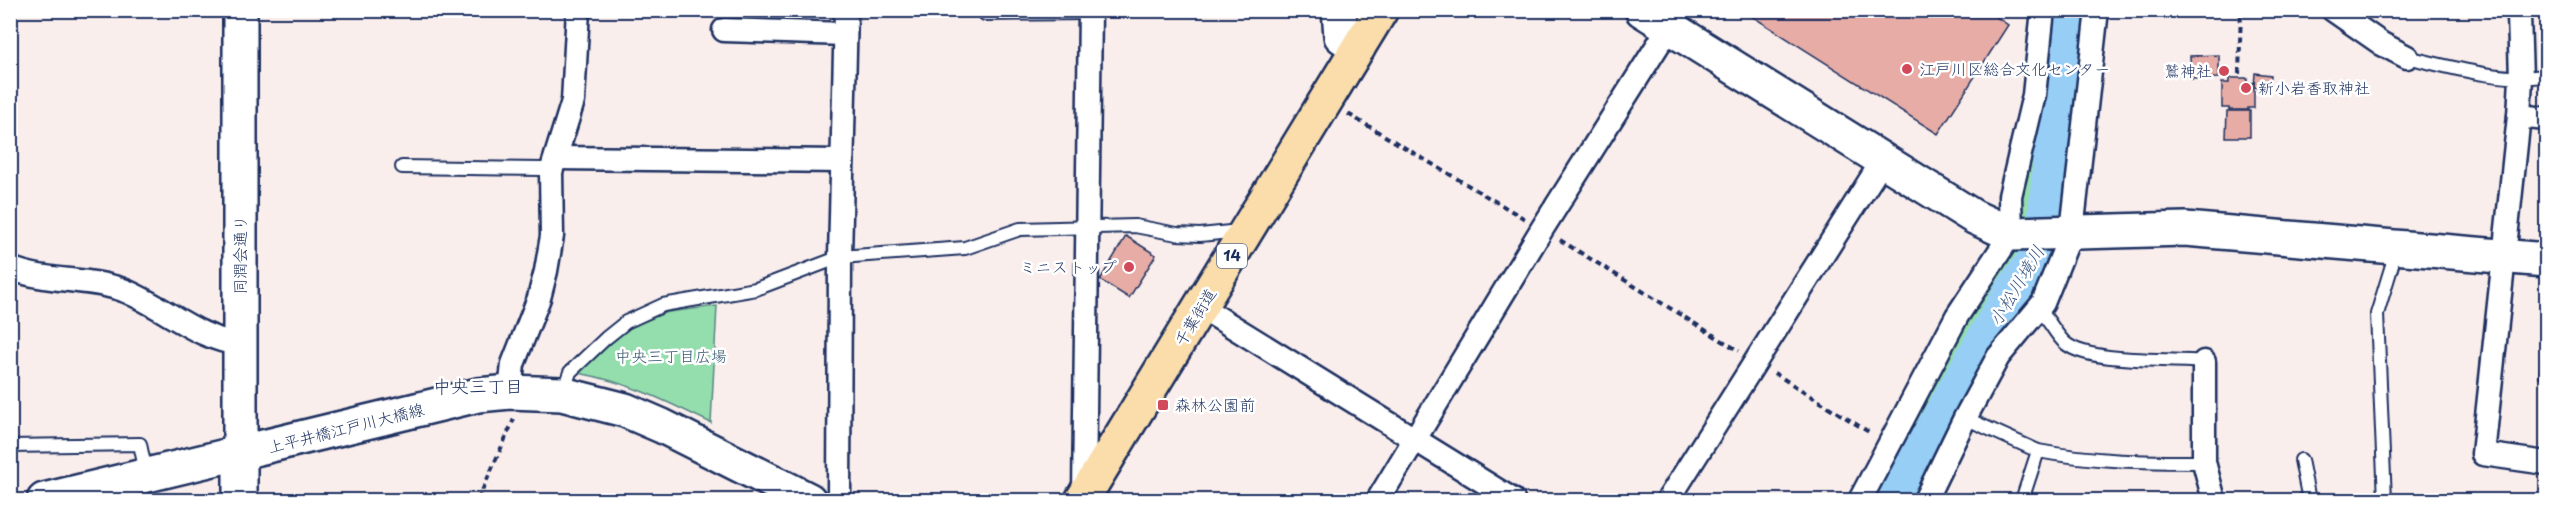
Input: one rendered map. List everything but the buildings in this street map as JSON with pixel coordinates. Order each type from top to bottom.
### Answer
[{"type":"highway","name":"千葉街道","points":[[1083,499],[1381,10]]},
{"type":"street","name":"同潤会通り","points":[[240,10],[240,501]]},
{"type":"street","points":[[510,392],[513,364],[539,298],[546,271],[552,236],[554,165],[573,101],[578,10]]},
{"type":"street","points":[[839,501],[840,256],[846,10]]},
{"type":"street","points":[[1339,10],[1341,36],[1358,48]]},
{"type":"street","points":[[1642,10],[1675,19],[1883,160],[1974,217],[2041,233],[2185,229],[2547,260]]},
{"type":"street","points":[[2041,233],[2010,196],[2034,95],[2043,10]]},
{"type":"street","points":[[1925,501],[1965,418],[1998,357],[2039,310],[2049,291],[2041,233],[2097,10]]},
{"type":"street","points":[[2333,10],[2382,44],[2407,57]]},
{"type":"street","points":[[2515,10],[2519,15],[2521,78],[2519,116],[2483,454],[2547,463]]},
{"type":"street","points":[[1083,499],[1090,12]]},
{"type":"street","points":[[1378,501],[1542,229],[1675,19]]},
{"type":"street","points":[[724,30],[845,34]]},
{"type":"street","points":[[2519,116],[2547,119]]},
{"type":"street","points":[[1668,501],[1883,160]]},
{"type":"street","points":[[554,165],[842,161]]},
{"type":"street","points":[[1860,501],[1958,316],[2041,233]]},
{"type":"street","points":[[10,268],[25,274],[88,281],[124,291],[220,342],[240,344]]},
{"type":"street","points":[[1201,307],[1513,501]]},
{"type":"street","points":[[2204,362],[2204,462],[2214,501]]},
{"type":"street","name":"上平井橋江戸川大橋線","points":[[44,501],[146,474],[240,454],[478,395],[510,392],[562,394],[635,414],[809,501]]},
{"type":"lane","points":[[985,14],[1090,12]]},
{"type":"lane","points":[[2407,57],[2445,66],[2521,78],[2547,75]]},
{"type":"lane","points":[[402,167],[543,170],[554,165]]},
{"type":"lane","points":[[562,394],[570,372],[626,322],[663,305],[756,289],[840,256],[965,248],[1020,229],[1135,226],[1177,234],[1200,235],[1247,231]]},
{"type":"lane","points":[[2385,501],[2378,314],[2392,265],[2394,246]]},
{"type":"lane","points":[[2039,310],[2047,317],[2065,343],[2095,356],[2204,362]]},
{"type":"lane","points":[[1965,418],[2038,451],[2083,459],[2129,463],[2204,462]]},
{"type":"lane","points":[[10,446],[140,444],[146,474]]},
{"type":"lane","points":[[2022,501],[2038,451]]},
{"type":"lane","points":[[2301,460],[2309,501]]},
{"type":"path","points":[[2240,74],[2241,10]]},
{"type":"path","points":[[1326,100],[1542,229],[1890,445]]},
{"type":"green space","points":[[2039,11],[2092,11],[2068,224],[2047,284],[1919,500],[1866,500],[1962,320],[2011,247]]},
{"type":"green space","name":"中央三丁目広場","points":[[717,306],[711,423],[630,387],[578,373],[629,327],[668,312]]},
{"type":"waterway","name":"小松川境川","points":[[1894,500],[2009,298],[2044,248],[2065,10]]},
{"type":"place","name":"江戸川区総合文化センター","points":[[1907,69]]},
{"type":"place","name":"鷲神社","points":[[2224,71]]},
{"type":"place","name":"新小岩香取神社","points":[[2246,88]]},
{"type":"place","name":"ミニストップ","points":[[1129,267]]},
{"type":"place","name":"森林公園前","points":[[1163,405]]},
{"type":"district","name":"中央三丁目","points":[[478,387]]}]
